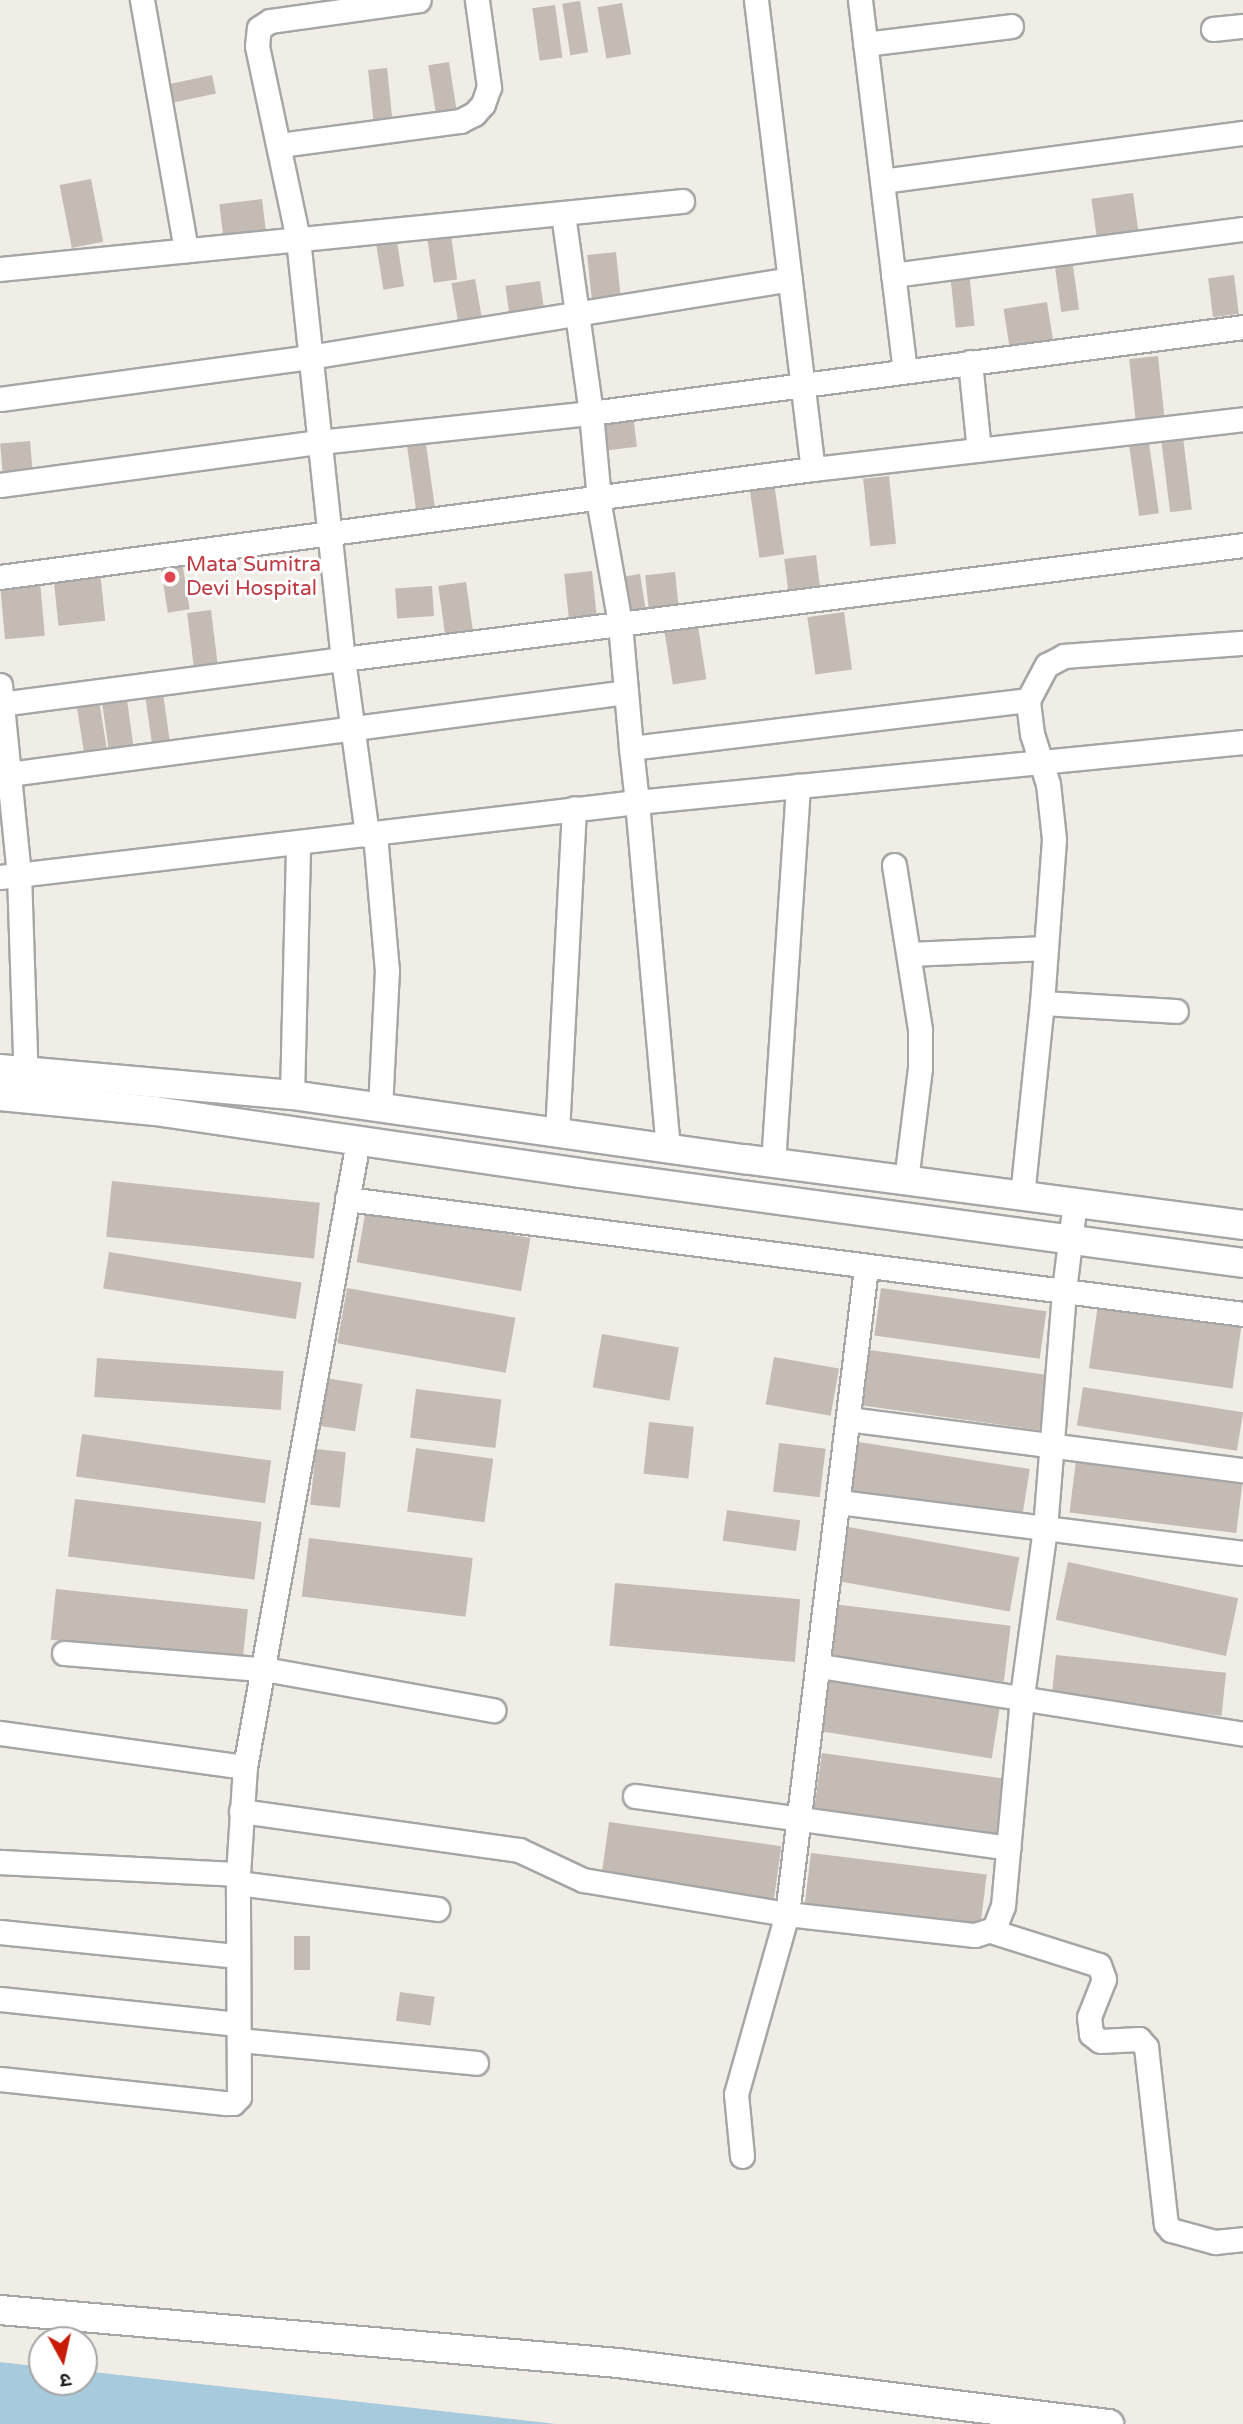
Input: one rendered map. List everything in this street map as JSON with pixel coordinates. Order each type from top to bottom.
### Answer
[{"type":"street","points":[[142,0],[186,250]]},
{"type":"street","points":[[380,1108],[387,970],[371,834],[343,659],[298,239],[257,46],[259,28],[270,21],[383,2],[419,0]]},
{"type":"street","points":[[280,145],[460,121],[474,114],[483,104],[489,87],[477,0]]},
{"type":"street","points":[[756,0],[813,469]]},
{"type":"street","points":[[860,0],[905,371]]},
{"type":"street","points":[[865,44],[1011,26]]},
{"type":"street","points":[[1213,29],[1243,26]]},
{"type":"street","points":[[882,181],[1243,133]]},
{"type":"street","points":[[0,270],[682,201]]},
{"type":"street","points":[[563,214],[591,413],[599,497],[620,624],[668,1148]]},
{"type":"street","points":[[893,275],[1243,229]]},
{"type":"street","points":[[0,399],[309,358],[790,279]]},
{"type":"street","points":[[0,485],[319,442],[591,413],[1243,327]]},
{"type":"street","points":[[970,362],[979,450]]},
{"type":"street","points":[[0,576],[813,469],[1243,419]]},
{"type":"street","points":[[13,1084],[9,774],[1,698],[343,659],[1243,545]]},
{"type":"street","points":[[1022,1196],[1042,1003],[1054,839],[1048,784],[1032,734],[1028,700],[1047,666],[1064,656],[1243,643]]},
{"type":"street","points":[[9,774],[626,692]]},
{"type":"street","points":[[631,748],[1028,700]]},
{"type":"street","points":[[9,875],[299,843],[574,808],[1243,743]]},
{"type":"street","points":[[773,1163],[798,786]]},
{"type":"street","points":[[557,1133],[574,808]]},
{"type":"street","points":[[292,1095],[299,843]]},
{"type":"street","points":[[894,865],[921,1051],[905,1180]]},
{"type":"street","points":[[909,954],[1046,948]]},
{"type":"street","points":[[1042,1003],[1176,1011]]},
{"type":"street","points":[[13,1084],[292,1095],[773,1163],[1243,1225]]},
{"type":"street","points":[[13,1084],[155,1111],[358,1141],[1243,1263]]},
{"type":"street","points":[[0,2079],[233,2103],[237,2100],[238,1879],[245,1767],[358,1141]]},
{"type":"street","points":[[347,1199],[866,1268],[1064,1290],[1243,1314]]},
{"type":"street","points":[[991,1931],[998,1923],[1003,1906],[1022,1696],[1045,1528],[1064,1290],[1075,1202]]},
{"type":"street","points":[[742,2156],[736,2094],[787,1914],[820,1666],[866,1268]]},
{"type":"street","points":[[848,1419],[1243,1470]]},
{"type":"street","points":[[838,1502],[1243,1553]]},
{"type":"street","points":[[64,1653],[262,1669],[493,1710]]},
{"type":"street","points":[[820,1666],[1022,1696],[1243,1734]]},
{"type":"street","points":[[0,1733],[245,1767]]},
{"type":"street","points":[[635,1796],[1008,1848]]},
{"type":"street","points":[[241,1811],[519,1850],[583,1880],[787,1914],[975,1935],[991,1931],[1100,1965],[1104,1979],[1089,2017],[1091,2034],[1100,2041],[1139,2039],[1146,2047],[1166,2224],[1171,2230],[1215,2242],[1243,2239]]},
{"type":"street","points":[[0,1862],[238,1879],[437,1909]]},
{"type":"street","points":[[0,1932],[238,1956]]},
{"type":"street","points":[[0,1999],[475,2063]]},
{"type":"street","points":[[0,2310],[618,2363],[1109,2424]]},
{"type":"water","points":[[0,2362],[28,2365],[28,2396],[98,2396],[98,2373],[556,2424],[0,2424]]},
{"type":"building","points":[[580,1],[588,52],[570,55],[562,4]]},
{"type":"building","points":[[622,3],[631,54],[606,59],[597,7]]},
{"type":"building","points":[[555,5],[562,57],[540,61],[532,8]]},
{"type":"building","points":[[449,62],[458,117],[437,121],[428,65]]},
{"type":"building","points":[[387,68],[393,123],[374,125],[368,70]]},
{"type":"building","points":[[212,75],[216,94],[169,104],[165,85]]},
{"type":"building","points":[[91,179],[103,242],[72,248],[60,185]]},
{"type":"building","points":[[1133,193],[1140,241],[1098,246],[1091,199]]},
{"type":"building","points":[[262,199],[266,230],[223,235],[219,204]]},
{"type":"building","points":[[450,228],[457,279],[433,283],[426,231]]},
{"type":"building","points":[[396,235],[404,286],[383,290],[375,238]]},
{"type":"building","points":[[616,252],[621,302],[592,305],[587,255]]},
{"type":"building","points":[[1072,259],[1079,310],[1061,312],[1054,262]]},
{"type":"building","points":[[969,272],[975,326],[956,328],[950,274]]},
{"type":"building","points":[[1234,275],[1239,314],[1213,317],[1208,278]]},
{"type":"building","points":[[475,279],[483,325],[460,329],[451,283]]},
{"type":"building","points":[[540,281],[544,311],[510,316],[505,286]]},
{"type":"building","points":[[1047,302],[1053,340],[1009,346],[1004,309]]},
{"type":"building","points":[[1158,356],[1165,427],[1137,430],[1129,359]]},
{"type":"building","points":[[633,415],[637,447],[602,451],[598,419]]},
{"type":"building","points":[[1183,437],[1192,509],[1170,512],[1161,440]]},
{"type":"building","points":[[30,441],[33,473],[3,475],[0,444]]},
{"type":"building","points":[[1149,443],[1159,513],[1139,516],[1129,446]]},
{"type":"building","points":[[426,444],[436,514],[417,517],[407,447]]},
{"type":"building","points":[[889,476],[896,544],[870,546],[863,479]]},
{"type":"building","points":[[774,482],[784,554],[759,558],[749,485]]},
{"type":"building","points":[[181,555],[190,609],[168,613],[159,558]]},
{"type":"building","points":[[816,555],[821,595],[789,599],[784,559]]},
{"type":"building","points":[[100,571],[105,621],[58,626],[53,576]]},
{"type":"building","points":[[592,571],[598,624],[570,627],[564,574]]},
{"type":"building","points":[[675,572],[679,611],[649,614],[645,575]]},
{"type":"building","points":[[640,574],[646,614],[625,617],[618,577]]},
{"type":"building","points":[[40,581],[45,636],[5,639],[0,584]]},
{"type":"building","points":[[466,582],[473,632],[445,635],[438,586]]},
{"type":"building","points":[[432,586],[434,616],[397,619],[395,589]]},
{"type":"building","points":[[211,610],[218,667],[194,669],[187,613]]},
{"type":"building","points":[[844,612],[852,669],[815,675],[807,617]]},
{"type":"building","points":[[697,620],[706,679],[673,685],[663,625]]},
{"type":"building","points":[[163,693],[171,747],[153,750],[145,696]]},
{"type":"building","points":[[99,700],[108,759],[86,763],[76,704]]},
{"type":"building","points":[[127,700],[134,751],[109,754],[102,703]]},
{"type":"building","points":[[112,1181],[320,1203],[314,1259],[106,1237]]},
{"type":"building","points":[[366,1209],[530,1238],[521,1291],[357,1262]]},
{"type":"building","points":[[109,1252],[302,1283],[296,1319],[103,1289]]},
{"type":"building","points":[[347,1288],[515,1318],[506,1373],[337,1343]]},
{"type":"building","points":[[881,1288],[1046,1311],[1040,1359],[874,1336]]},
{"type":"building","points":[[1099,1297],[1243,1317],[1233,1388],[1089,1368]]},
{"type":"building","points":[[602,1334],[679,1348],[669,1401],[593,1387]]},
{"type":"building","points":[[870,1350],[1047,1375],[1039,1430],[862,1405]]},
{"type":"building","points":[[774,1357],[839,1368],[831,1416],[766,1404]]},
{"type":"building","points":[[97,1358],[284,1371],[281,1410],[94,1397]]},
{"type":"building","points":[[325,1378],[363,1384],[355,1431],[317,1425]]},
{"type":"building","points":[[1083,1387],[1243,1412],[1237,1451],[1077,1426]]},
{"type":"building","points":[[416,1389],[501,1399],[495,1448],[410,1438]]},
{"type":"building","points":[[649,1422],[694,1427],[688,1478],[644,1474]]},
{"type":"building","points":[[82,1434],[271,1461],[265,1503],[76,1477]]},
{"type":"building","points":[[853,1441],[1030,1469],[1022,1518],[845,1490]]},
{"type":"building","points":[[779,1443],[826,1449],[820,1497],[773,1492]]},
{"type":"building","points":[[416,1448],[493,1459],[484,1522],[407,1511]]},
{"type":"building","points":[[316,1449],[346,1452],[340,1508],[310,1505]]},
{"type":"building","points":[[1076,1460],[1243,1480],[1236,1533],[1070,1513]]},
{"type":"building","points":[[75,1499],[262,1522],[255,1579],[68,1557]]},
{"type":"building","points":[[727,1510],[800,1520],[796,1551],[723,1541]]},
{"type":"building","points":[[848,1527],[1019,1557],[1010,1611],[838,1581]]},
{"type":"building","points":[[309,1538],[473,1558],[466,1617],[302,1597]]},
{"type":"building","points":[[1068,1562],[1238,1598],[1226,1656],[1056,1620]]},
{"type":"building","points":[[615,1583],[800,1599],[795,1662],[610,1646]]},
{"type":"building","points":[[56,1589],[248,1609],[243,1660],[51,1640]]},
{"type":"building","points":[[833,1604],[1011,1626],[1004,1681],[826,1660]]},
{"type":"building","points":[[1056,1655],[1226,1673],[1222,1716],[1052,1698]]},
{"type":"building","points":[[829,1680],[1000,1707],[992,1758],[821,1731]]},
{"type":"building","points":[[822,1753],[1005,1779],[997,1835],[814,1809]]},
{"type":"building","points":[[609,1822],[781,1846],[773,1903],[601,1878]]},
{"type":"building","points":[[811,1853],[987,1875],[981,1924],[805,1903]]},
{"type":"building","points":[[294,1936],[310,1936],[310,1970],[294,1970]]},
{"type":"building","points":[[400,1992],[435,1997],[431,2026],[396,2021]]},
{"type":"place","name":"Mata Sumitra Devi Hospital","points":[[170,577]]}]
